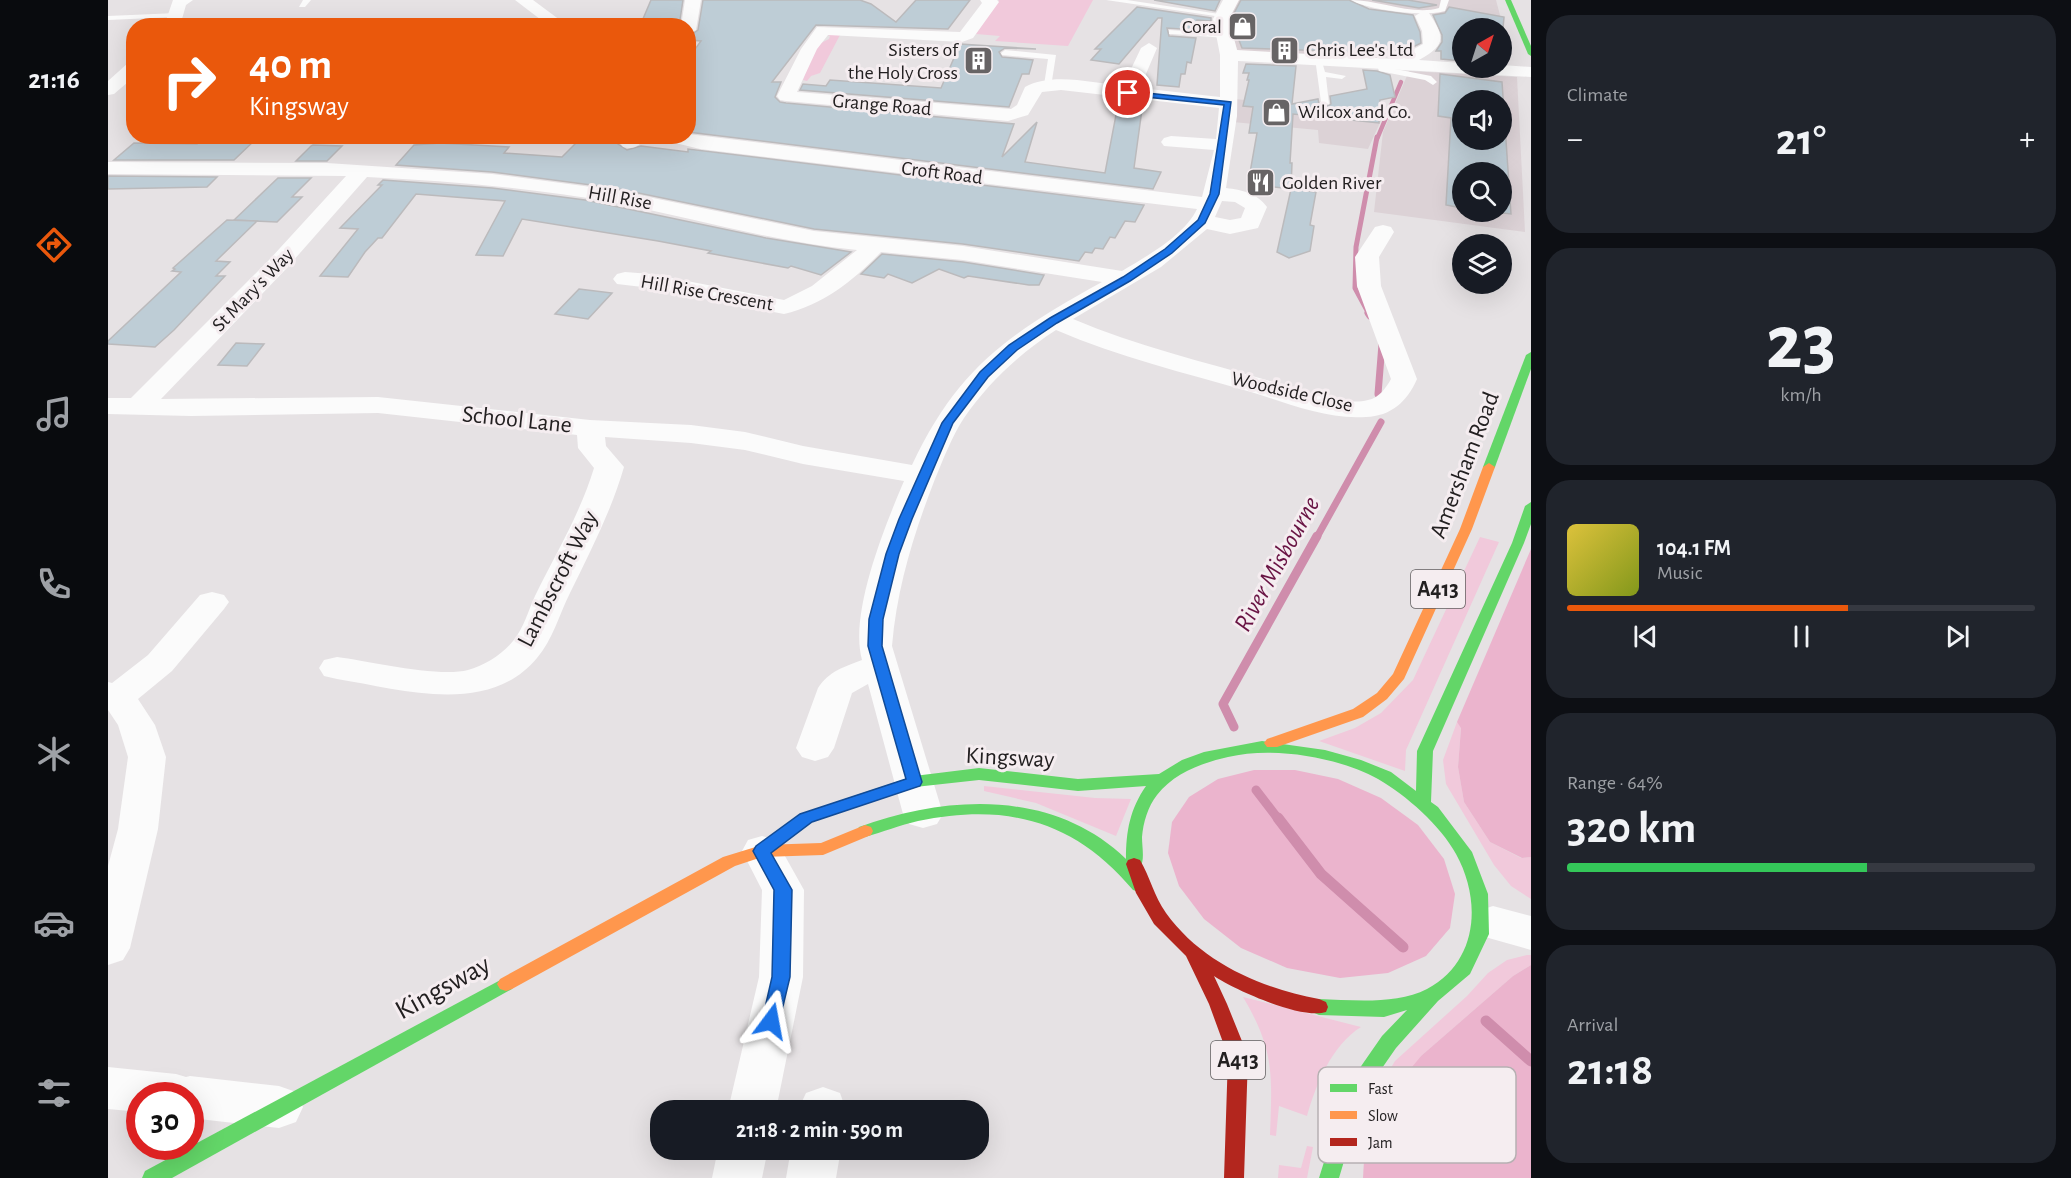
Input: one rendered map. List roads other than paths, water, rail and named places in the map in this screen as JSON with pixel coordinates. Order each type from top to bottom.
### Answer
[{"type":"main road","points":[[1508,0],[1531,54]]},
{"type":"main road","name":"Amersham Road","points":[[1262,746],[1358,713],[1382,696],[1399,676],[1466,529],[1531,355]]},
{"type":"main road","name":"A413","points":[[1424,800],[1425,751],[1518,543],[1531,506]]},
{"type":"main road","points":[[1262,746],[1318,752],[1374,770],[1424,800],[1463,837],[1512,928],[1484,953],[1462,979],[1430,998],[1400,1007],[1365,1011],[1328,1009],[1291,1002],[1255,989],[1222,972],[1192,952],[1160,920],[1139,885],[1130,850],[1134,819],[1151,789],[1163,779],[1180,765],[1218,751],[1262,746]]},
{"type":"main road","name":"Kingsway","points":[[152,1178],[729,861],[762,851],[823,849],[873,828],[919,798],[979,774],[1077,785],[1163,779]]},
{"type":"main road","name":"Kingsway","points":[[762,851],[806,818],[919,798],[1035,816],[1080,833],[1116,858],[1139,885]]},
{"type":"main road","name":"A413","points":[[1192,952],[1218,1004],[1238,1056],[1234,1178]]},
{"type":"main road","points":[[1372,1067],[1389,1042],[1430,998]]},
{"type":"main road","points":[[1329,1178],[1333,1163]]},
{"type":"street","points":[[174,18],[179,3],[185,0]]},
{"type":"street","points":[[523,0],[549,18]]},
{"type":"street","points":[[690,18],[693,0]]},
{"type":"street","name":"Grange Road","points":[[988,0],[992,2],[967,35],[962,37],[886,26],[831,28],[814,31],[818,39],[810,46],[800,72],[786,96],[1008,116],[1022,112],[1031,91],[1048,85]]},
{"type":"street","points":[[919,798],[875,646],[876,619],[893,554],[922,477],[948,423],[984,375],[1013,348],[1053,320],[1126,279],[1168,251],[1209,206],[1223,145],[1228,103],[1227,45],[1221,18],[1226,7]]},
{"type":"street","points":[[1398,65],[1430,47],[1431,33],[1423,16]]},
{"type":"street","points":[[1227,45],[1320,67],[1379,64],[1531,72]]},
{"type":"street","points":[[1128,93],[1149,48]]},
{"type":"street","points":[[108,67],[126,68]]},
{"type":"street","points":[[108,90],[126,74]]},
{"type":"street","points":[[1048,85],[1228,103]]},
{"type":"street","points":[[1172,119],[1171,151],[1223,145]]},
{"type":"street","name":"Croft Road","points":[[696,141],[1209,206]]},
{"type":"street","name":"Hill Rise","points":[[108,168],[216,166],[458,176],[548,186],[666,206],[815,238],[963,253],[1126,279]]},
{"type":"street","name":"St Mary's Way","points":[[140,405],[277,265],[362,171]]},
{"type":"street","name":"Woodside Close","points":[[1053,320],[1087,335],[1264,387],[1347,409],[1370,409],[1395,397],[1404,379],[1369,286],[1367,257],[1383,232]]},
{"type":"street","name":"Hill Rise Crescent","points":[[625,279],[671,284],[784,308],[801,303],[822,289],[861,261],[875,245]]},
{"type":"street","name":"School Lane","points":[[108,406],[191,408],[378,405],[590,428],[691,434],[745,441],[803,455],[892,469],[922,477]]},
{"type":"street","name":"Lambscroft Way","points":[[337,668],[435,681],[467,682],[491,674],[518,657],[531,641],[584,535],[604,485],[609,467],[592,448],[590,428]]},
{"type":"street","points":[[108,948],[138,829],[147,757],[136,726],[113,696],[160,663],[212,602]]},
{"type":"street","points":[[815,748],[836,688],[845,680],[880,666]]},
{"type":"street","points":[[754,1100],[781,977],[783,890],[762,851]]},
{"type":"street","points":[[108,1088],[126,1090]]},
{"type":"street","points":[[204,1098],[279,1107]]},
{"type":"street","points":[[737,1178],[741,1160]]},
{"type":"street","points":[[811,1178],[814,1160]]},
{"type":"lane","points":[[1110,0],[1226,7]]},
{"type":"lane","points":[[1355,0],[1425,12],[1442,9],[1445,0]]},
{"type":"lane","points":[[1204,4],[1226,7]]},
{"type":"lane","points":[[108,18],[126,19]]},
{"type":"lane","points":[[1172,32],[1227,45]]},
{"type":"lane","points":[[1005,53],[1053,57],[1048,85]]},
{"type":"lane","points":[[1379,64],[1382,69],[1428,78],[1433,82]]},
{"type":"lane","points":[[1320,67],[1342,76]]},
{"type":"lane","points":[[1320,67],[1326,102]]},
{"type":"waterway","name":"River Misbourne","points":[[1377,139],[1401,82]]},
{"type":"waterway","name":"River Misbourne","points":[[1369,314],[1355,288],[1356,247],[1377,137]]},
{"type":"waterway","name":"River Misbourne","points":[[1378,394],[1382,344]]},
{"type":"waterway","name":"River Misbourne","points":[[1317,537],[1381,422]]},
{"type":"waterway","name":"River Misbourne","points":[[1234,727],[1223,704],[1317,536]]},
{"type":"waterway","name":"River Misbourne","points":[[1256,790],[1279,820]]},
{"type":"waterway","name":"River Misbourne","points":[[1278,818],[1321,874],[1403,947]]},
{"type":"waterway","name":"River Misbourne","points":[[1486,1021],[1531,1061]]},
{"type":"place","name":"Coral","points":[[1243,27]]},
{"type":"place","name":"Chris Lee's Ltd","points":[[1285,50]]},
{"type":"place","name":"Sisters of the Holy Cross","points":[[979,61]]},
{"type":"place","name":"Wilcox and Co.","points":[[1277,112]]},
{"type":"place","name":"Golden River","points":[[1261,183]]}]
